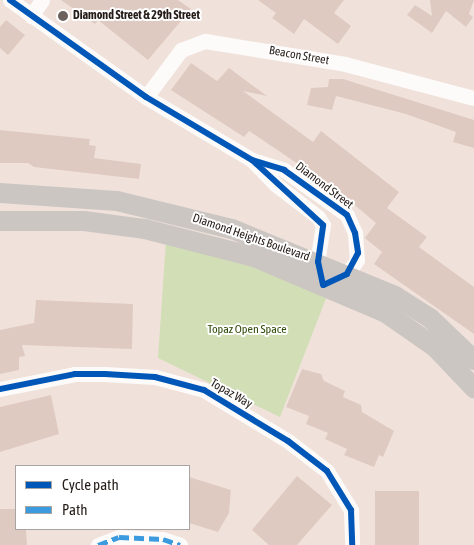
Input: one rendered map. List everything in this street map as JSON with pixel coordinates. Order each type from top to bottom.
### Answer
[{"type":"main road","name":"Diamond Heights Boulevard","points":[[0,193],[87,197],[147,206],[232,229],[347,274],[414,307],[474,360]]},
{"type":"main road","name":"Diamond Heights Boulevard","points":[[0,221],[84,221],[173,234],[254,257],[324,285],[410,328],[450,361],[474,388]]},
{"type":"street","name":"Diamond Street","points":[[10,0],[146,97],[252,160],[318,216],[324,232],[318,262],[324,285]]},
{"type":"street","points":[[31,16],[42,0]]},
{"type":"street","name":"Beacon Street","points":[[146,97],[181,50],[205,41],[345,64],[474,98]]},
{"type":"street","name":"Diamond Street","points":[[252,160],[284,170],[347,215],[355,233],[358,253],[347,274]]},
{"type":"street","points":[[324,285],[347,274]]},
{"type":"street","name":"Topaz Way","points":[[0,389],[75,374],[105,374],[154,377],[204,390],[288,441],[327,471],[351,510],[352,545]]},
{"type":"street","points":[[98,545],[119,537],[163,539],[180,545]]},
{"type":"green space","name":"Topaz Open Space","points":[[166,241],[272,272],[327,296],[280,417],[158,358]]},
{"type":"building","points":[[61,0],[178,0],[191,9],[148,60],[98,20],[95,24]]},
{"type":"building","points":[[258,0],[344,0],[334,13],[351,26],[338,44],[304,19],[294,34],[272,18],[276,13]]},
{"type":"building","points":[[430,0],[474,0],[469,14],[473,17],[466,27],[446,11],[432,33],[407,15],[415,5],[432,16]]},
{"type":"building","points":[[6,20],[25,35],[8,55],[0,48],[0,27]]},
{"type":"building","points":[[191,63],[217,81],[229,68],[267,96],[243,91],[313,142],[321,131],[399,192],[387,208],[427,237],[419,247],[474,287],[474,334],[374,264],[382,252],[365,238],[376,223],[338,191],[249,131],[244,137],[171,90]]},
{"type":"building","points":[[329,79],[343,79],[474,120],[474,148],[453,142],[456,132],[406,114],[336,96],[332,110],[307,105],[311,88],[328,87]]},
{"type":"building","points":[[0,130],[90,139],[89,145],[96,146],[94,158],[141,164],[139,179],[34,167],[28,163],[0,163]]},
{"type":"building","points":[[36,300],[133,304],[132,349],[22,345],[25,356],[19,357],[19,370],[0,374],[0,330],[34,323]]},
{"type":"building","points":[[302,369],[321,374],[324,381],[345,391],[343,397],[361,405],[362,412],[394,431],[383,457],[379,455],[374,467],[344,455],[347,449],[325,439],[328,433],[306,424],[309,416],[286,407]]},
{"type":"building","points":[[51,395],[59,434],[0,452],[0,407]]},
{"type":"building","points":[[297,476],[332,505],[297,545],[269,545],[252,530]]},
{"type":"building","points":[[190,477],[231,490],[229,513],[218,532],[190,523]]},
{"type":"building","points":[[375,491],[419,491],[419,545],[375,545]]},
{"type":"building","points":[[0,509],[15,509],[15,530],[26,530],[27,545],[0,545]]},
{"type":"marked path","points":[[98,545],[119,537],[163,539],[180,545]]},
{"type":"cycle path","points":[[10,0],[146,97],[252,160],[284,170],[347,215],[355,233],[358,253],[347,274],[323,285],[318,262],[323,225],[252,160]]},
{"type":"cycle path","points":[[0,389],[75,374],[105,374],[155,377],[204,390],[288,441],[327,471],[351,510],[352,545]]},
{"type":"place","name":"Diamond Street & 29th Street","points":[[63,16]]}]
